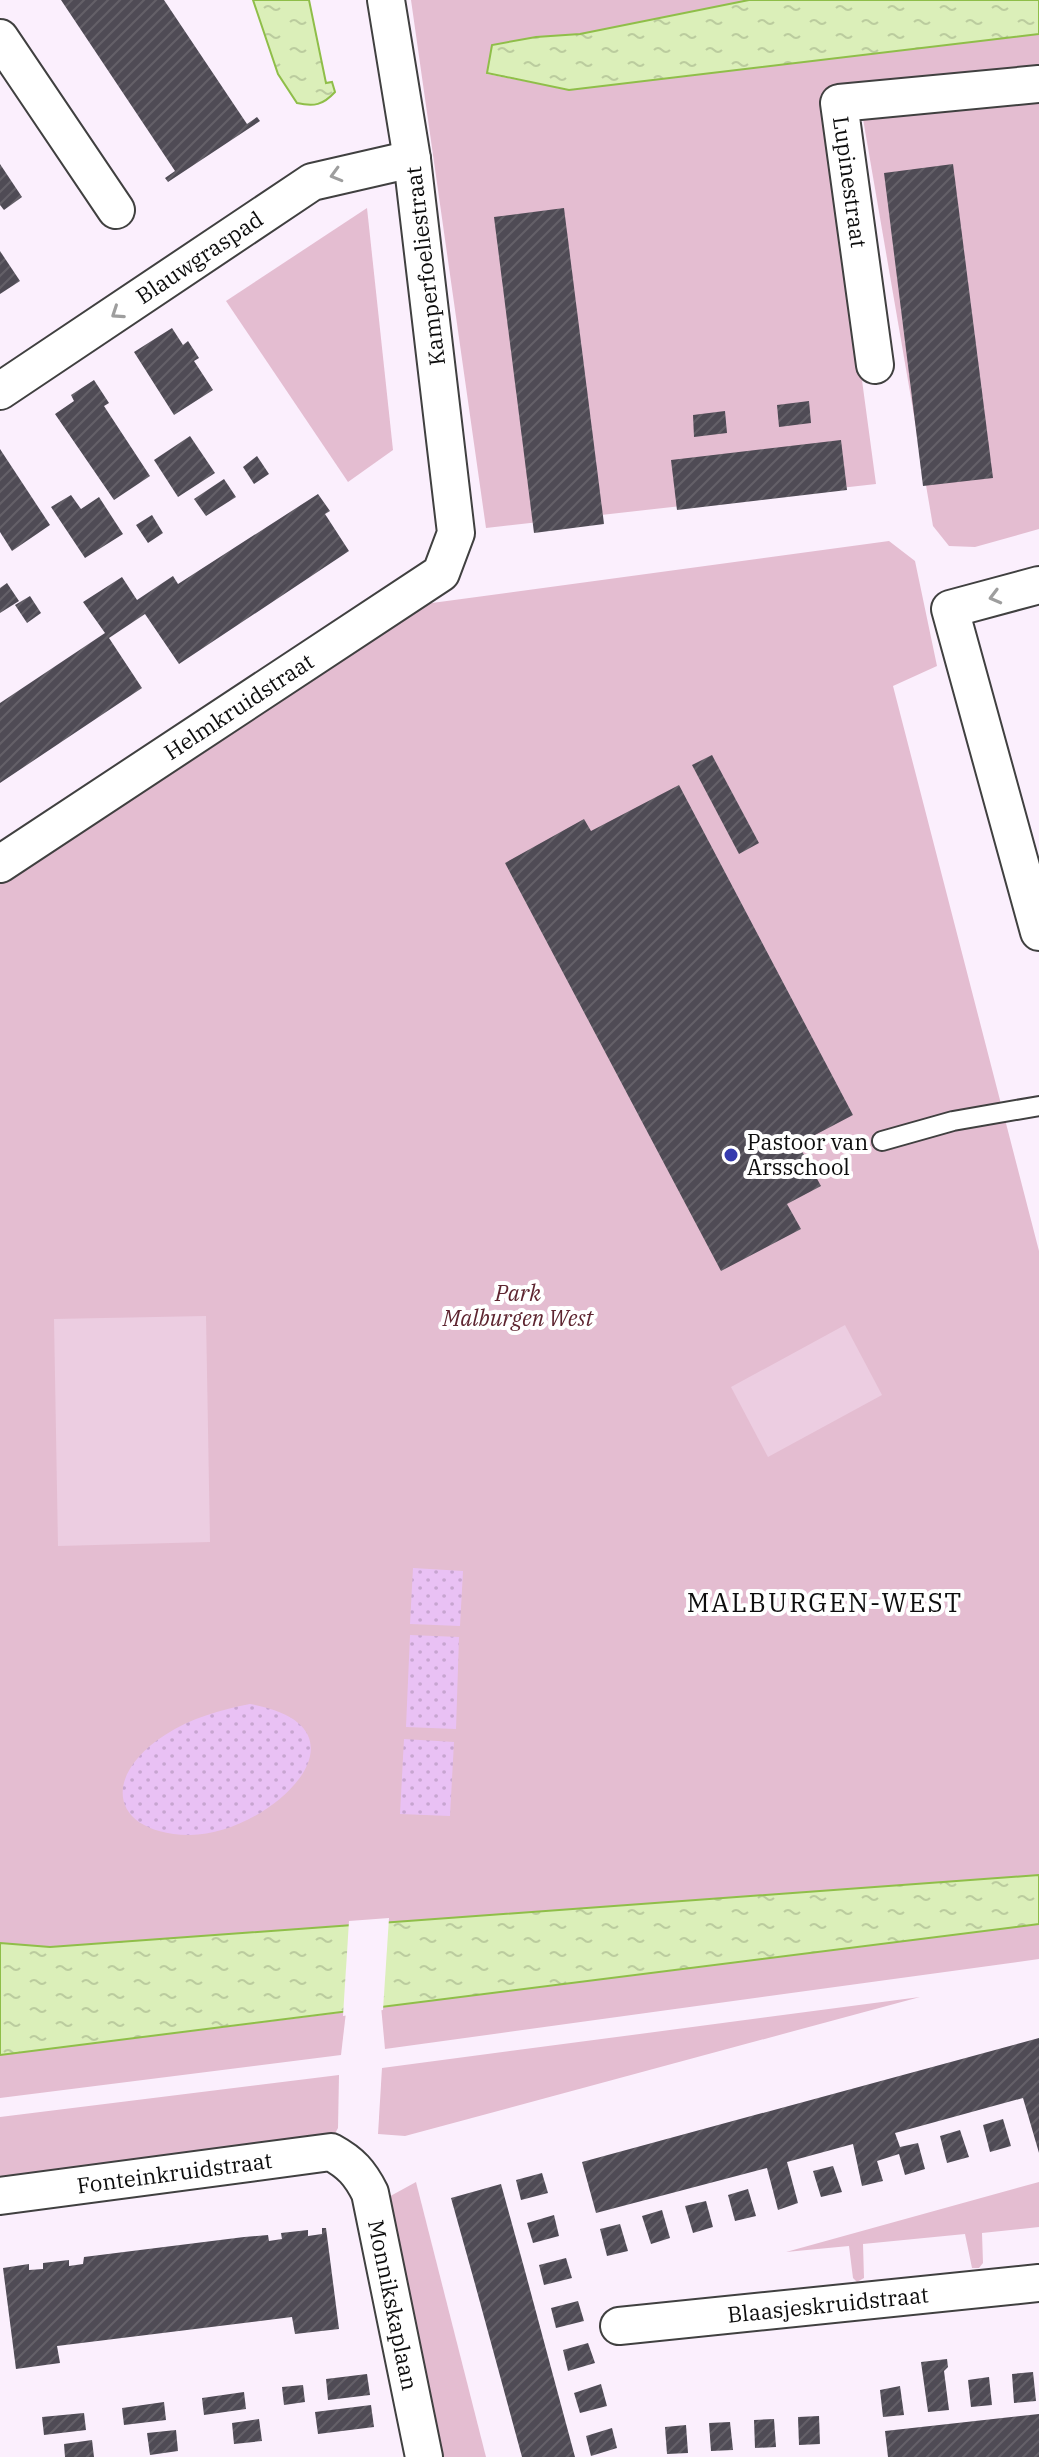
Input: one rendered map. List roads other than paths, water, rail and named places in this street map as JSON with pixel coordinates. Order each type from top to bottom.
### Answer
[{"type":"street","name":"Kamperfoeliestraat","points":[[386,0],[412,159],[456,533]]},
{"type":"street","points":[[0,38],[116,210]]},
{"type":"street","name":"Lupinestraat","points":[[875,365],[839,103],[1039,84]]},
{"type":"street","name":"Blauwgraspad","points":[[0,391],[312,182],[412,159]]},
{"type":"street","name":"Helmkruidstraat","points":[[0,864],[441,573],[456,533]]},
{"type":"street","points":[[1039,585],[950,609],[1039,932]]},
{"type":"street","name":"Fonteinkruidstraat","points":[[0,2196],[331,2152],[347,2161]]},
{"type":"street","name":"Monnikskaplaan","points":[[347,2161],[359,2172],[370,2193],[424,2457]]},
{"type":"street","name":"Blaasjeskruidstraat","points":[[619,2326],[1039,2283]]},
{"type":"lane","points":[[882,1141],[953,1121],[1039,1106]]},
{"type":"water","points":[[253,0],[309,0],[326,83],[332,82],[335,92],[326,100],[313,105],[297,103],[278,74]]},
{"type":"water","points":[[749,0],[1039,0],[1039,34],[569,90],[487,73],[492,45],[536,37],[580,34]]},
{"type":"water","points":[[1039,1875],[1039,1924],[0,2055],[0,1943],[50,1947]]},
{"type":"place","name":"Pastoor van Arsschool","points":[[731,1155]]},
{"type":"district","name":"MALBURGEN-WEST","points":[[825,1603]]},
{"type":"park label","name":"Park Malburgen West","points":[[518,1306]]}]
